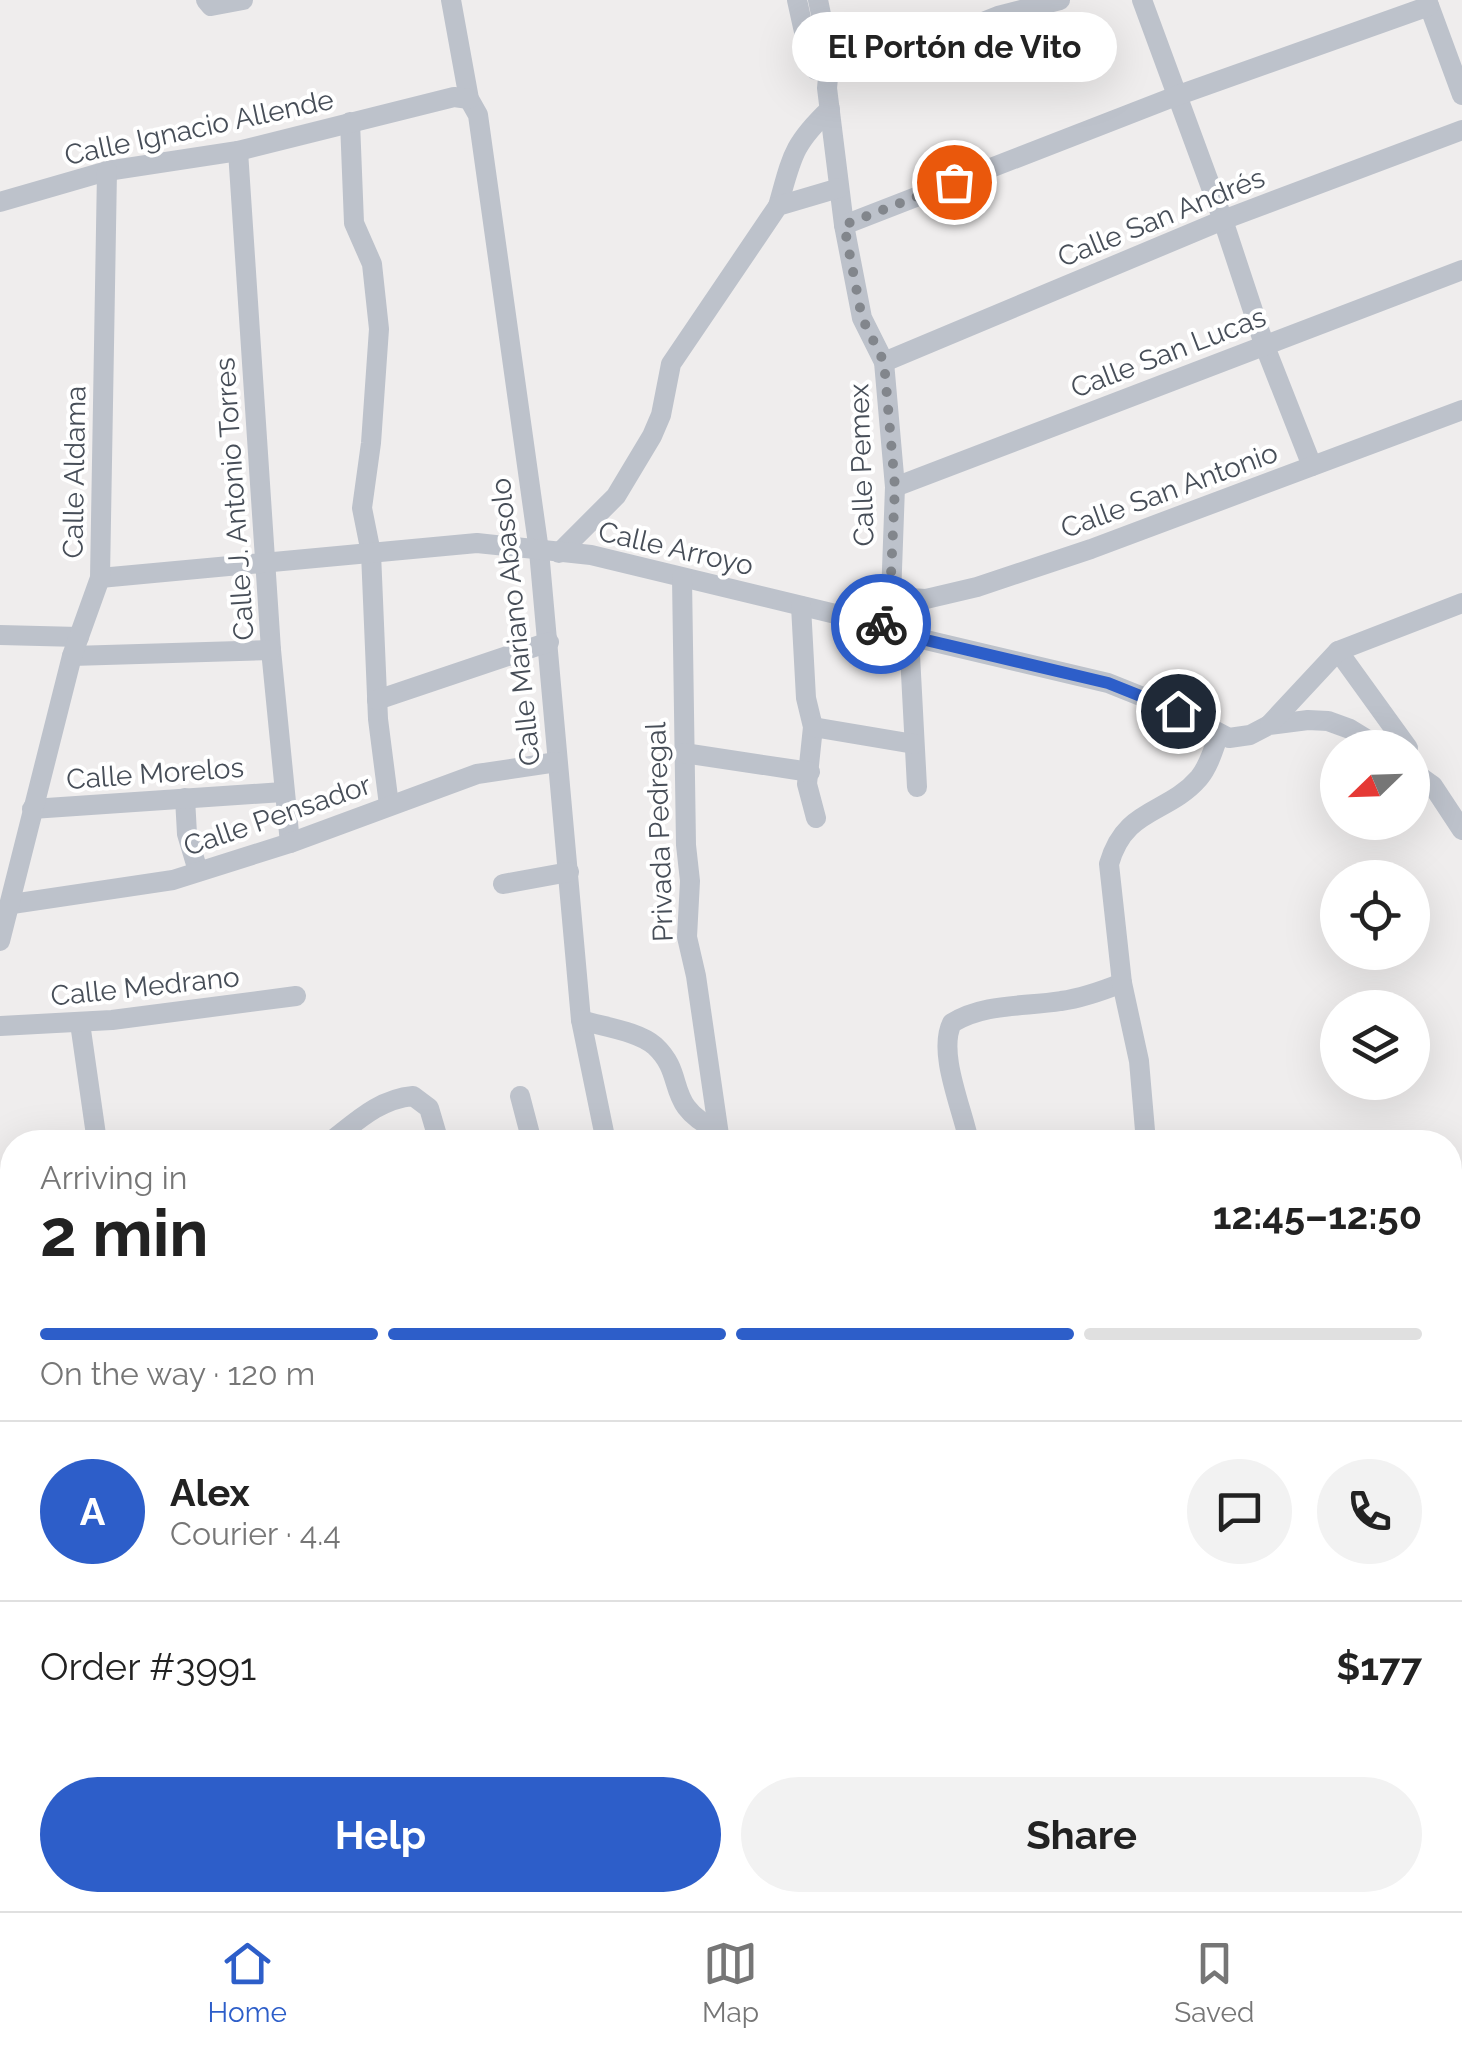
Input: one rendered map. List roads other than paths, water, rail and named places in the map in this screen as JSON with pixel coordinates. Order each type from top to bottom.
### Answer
[{"type":"street","points":[[206,0],[217,6],[243,0]]},
{"type":"street","name":"Calle Mariano Abasolo","points":[[451,0],[469,98],[478,114],[549,552],[549,642],[557,762],[581,1020],[604,1130]]},
{"type":"street","points":[[797,0],[820,58]]},
{"type":"street","points":[[818,0],[820,58],[844,225],[862,318],[884,362]]},
{"type":"street","points":[[1142,0],[1264,344],[1312,466]]},
{"type":"street","points":[[820,58],[892,54],[920,47],[1003,8],[1043,2]]},
{"type":"street","points":[[844,225],[1428,3],[1462,95]]},
{"type":"street","name":"Calle Ignacio Allende","points":[[0,202],[107,171],[238,152],[454,97],[469,98]]},
{"type":"street","points":[[549,552],[616,496],[660,414],[671,364],[778,206],[795,148],[828,98]]},
{"type":"street","points":[[350,122],[354,223],[372,264],[379,329],[363,494],[377,700],[389,805]]},
{"type":"street","name":"Calle San Andrés","points":[[884,362],[1223,220],[1462,130]]},
{"type":"street","name":"Calle J. Antonio Torres","points":[[238,152],[271,650],[290,843]]},
{"type":"street","name":"Calle Aldama","points":[[0,941],[76,647],[100,578],[107,171]]},
{"type":"street","points":[[778,206],[839,188]]},
{"type":"street","name":"Calle San Lucas","points":[[895,487],[1462,270]]},
{"type":"street","name":"Calle Pemex","points":[[881,625],[890,597],[895,487],[884,362]]},
{"type":"street","name":"Calle San Antonio","points":[[890,597],[926,598],[977,587],[1091,549],[1462,410]]},
{"type":"street","name":"Calle Arroyo","points":[[100,578],[477,543],[608,558],[1108,683],[1178,711],[1219,734]]},
{"type":"street","name":"Privada Pedregal","points":[[682,578],[690,881],[687,937],[718,1130]]},
{"type":"street","points":[[802,606],[806,698],[814,728],[808,784],[816,818]]},
{"type":"street","points":[[1269,725],[1338,651],[1458,611]]},
{"type":"street","points":[[0,635],[76,647],[271,650]]},
{"type":"street","points":[[909,636],[916,787]]},
{"type":"street","points":[[377,700],[549,642]]},
{"type":"street","points":[[1338,651],[1395,730]]},
{"type":"street","points":[[1145,1130],[1109,882],[1114,845],[1136,818],[1182,792],[1200,776],[1219,734],[1238,738],[1291,720],[1328,721],[1352,730]]},
{"type":"street","points":[[814,728],[914,744]]},
{"type":"street","points":[[684,753],[810,772]]},
{"type":"street","name":"Calle Pensador","points":[[12,904],[152,885],[290,843],[478,774],[557,762]]},
{"type":"street","points":[[1430,783],[1462,830]]},
{"type":"street","name":"Calle Morelos","points":[[32,809],[283,792]]},
{"type":"street","points":[[184,798],[186,834],[198,871]]},
{"type":"street","points":[[503,884],[569,872]]},
{"type":"street","points":[[967,1130],[948,1057],[946,1041],[952,1023],[984,1009],[1062,1001],[1098,993],[1122,982]]},
{"type":"street","name":"Calle Medrano","points":[[0,1026],[80,1023],[296,996]]},
{"type":"street","points":[[581,1020],[647,1040],[658,1049],[674,1078],[682,1104],[710,1130]]},
{"type":"street","points":[[80,1023],[95,1130]]},
{"type":"street","points":[[345,1130],[386,1102],[413,1096],[429,1108],[435,1130]]},
{"type":"street","points":[[520,1096],[529,1130]]},
{"type":"place","name":"El Portón de Vito","points":[[954,182]]}]
